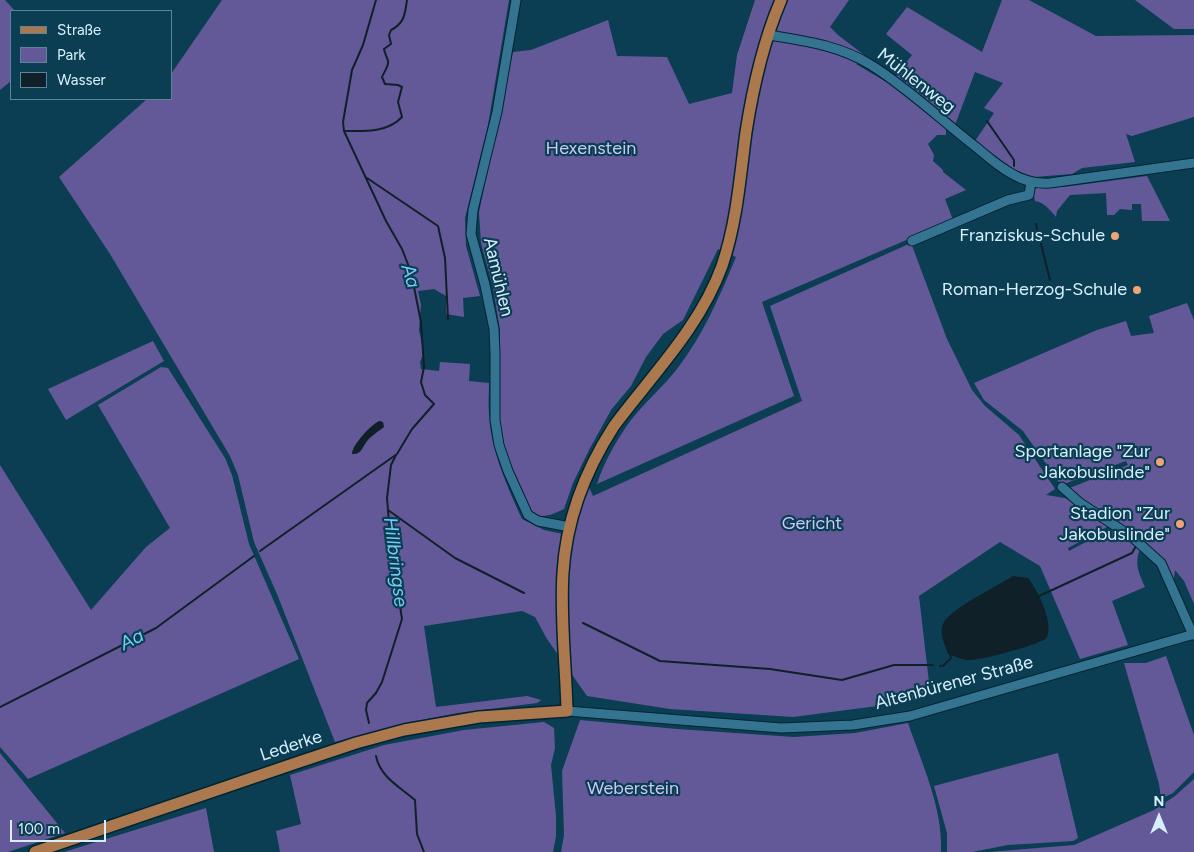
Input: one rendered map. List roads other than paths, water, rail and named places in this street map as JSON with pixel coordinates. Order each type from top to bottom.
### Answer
[{"type":"main road","points":[[567,711],[563,573],[570,526],[579,495],[595,456],[614,426],[694,321],[709,295],[721,267],[731,235],[737,206],[752,98],[779,4]]},
{"type":"main road","name":"Lederke","points":[[34,852],[356,743],[404,730],[480,717],[567,711]]},
{"type":"street","name":"Aamühlen","points":[[516,0],[497,112],[473,210],[471,234],[485,285],[494,329],[495,420],[499,445],[508,471],[528,515],[538,521],[570,526]]},
{"type":"street","name":"Mühlenweg","points":[[769,35],[833,47],[854,55],[906,90],[948,127],[989,157],[1016,176],[1031,182],[1050,183],[1194,163]]},
{"type":"street","points":[[912,241],[1008,200],[1029,195],[1031,182]]},
{"type":"street","points":[[1062,487],[1080,503],[1131,536],[1161,562],[1193,634]]},
{"type":"street","name":"Altenbürener Straße","points":[[567,711],[780,728],[854,725],[910,716],[1193,634]]},
{"type":"water","points":[[380,421],[383,422],[384,427],[369,439],[359,452],[352,454],[355,445],[363,435]]},
{"type":"water","points":[[1013,576],[1028,578],[1036,591],[1047,617],[1048,633],[1046,639],[974,660],[964,660],[948,654],[942,631],[943,624],[947,618],[964,605]]},
{"type":"waterway","points":[[344,131],[343,122],[352,70],[363,45],[376,0]]},
{"type":"waterway","name":"Aa","points":[[260,551],[397,454],[412,429],[434,404],[425,395],[421,382],[424,367],[421,322],[411,272],[402,249],[386,221],[344,131],[375,130],[389,126],[402,117],[398,102],[402,87],[385,84],[382,77],[388,63],[384,49],[391,44],[389,35],[391,30],[402,21],[407,0]]},
{"type":"waterway","points":[[987,121],[1014,160],[1014,166]]},
{"type":"waterway","points":[[367,178],[438,226],[445,258],[448,319]]},
{"type":"waterway","points":[[1036,224],[1050,280]]},
{"type":"waterway","name":"Hillbringse","points":[[369,723],[366,710],[367,703],[376,693],[382,682],[402,619],[391,547],[387,498],[391,465],[396,455]]},
{"type":"waterway","points":[[388,510],[455,558],[524,593]]},
{"type":"waterway","points":[[1037,597],[1132,553],[1136,546]]},
{"type":"waterway","name":"Aa","points":[[0,707],[156,628],[254,556]]},
{"type":"waterway","points":[[583,623],[660,661],[770,669],[842,680],[894,665],[933,665]]},
{"type":"waterway","points":[[940,666],[943,666],[951,658],[950,654]]},
{"type":"waterway","name":"Hillbringse","points":[[376,756],[386,776],[415,800],[417,834],[424,852]]},
{"type":"place","name":"Franziskus-Schule","points":[[1115,236]]},
{"type":"place","name":"Roman-Herzog-Schule","points":[[1137,290]]},
{"type":"place","name":"Sportanlage \"Zur Jakobuslinde\"","points":[[1160,462]]},
{"type":"place","name":"Stadion \"Zur Jakobuslinde\"","points":[[1180,524]]},
{"type":"park label","name":"Hexenstein","points":[[591,149]]},
{"type":"park label","name":"Gericht","points":[[812,524]]},
{"type":"park label","name":"Weberstein","points":[[633,789]]}]
